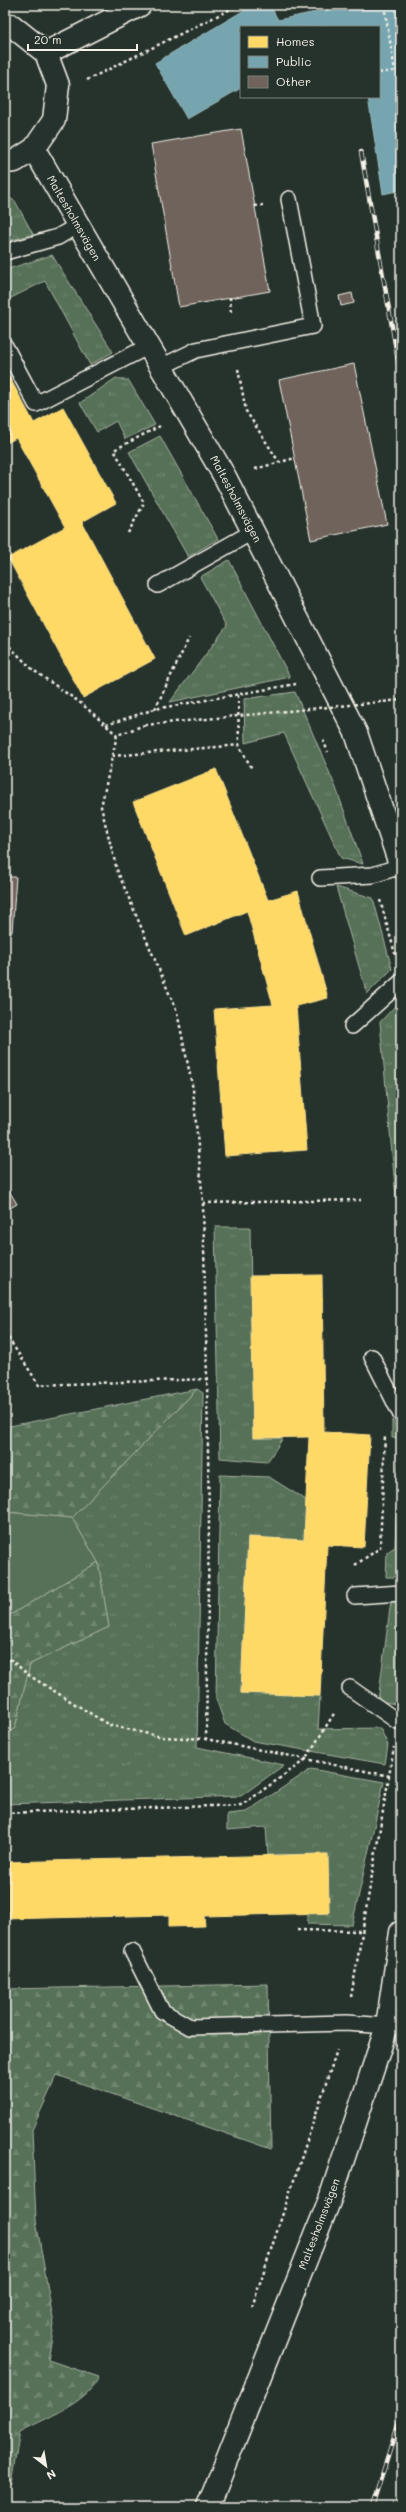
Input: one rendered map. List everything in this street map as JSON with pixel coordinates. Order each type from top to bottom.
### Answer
[{"type":"street","points":[[46,53],[140,5]]},
{"type":"street","points":[[5,25],[11,25],[46,53],[58,85],[54,120],[34,149],[15,161],[5,162]]},
{"type":"street","name":"Maltesholmsvägen","points":[[34,149],[225,477],[254,531],[356,733],[401,867]]},
{"type":"street","name":"Maltesholmsvägen","points":[[208,2507],[330,2199],[394,2027],[401,1932]]},
{"type":"lane","points":[[161,367],[196,350],[313,326],[289,199]]},
{"type":"lane","points":[[5,252],[58,236],[78,225]]},
{"type":"lane","points":[[5,346],[36,404],[149,346]]},
{"type":"lane","points":[[158,585],[254,531]]},
{"type":"lane","points":[[320,878],[373,875],[401,867]]},
{"type":"lane","points":[[352,1026],[401,982]]},
{"type":"lane","points":[[372,1357],[401,1415]]},
{"type":"lane","points":[[355,1596],[401,1593]]},
{"type":"lane","points":[[350,1688],[399,1721]]},
{"type":"lane","points":[[132,1952],[162,2011],[190,2027],[346,2023],[394,2027]]},
{"type":"path","points":[[57,95],[239,5]]},
{"type":"path","points":[[384,5],[395,71]]},
{"type":"path","points":[[380,73],[401,70]]},
{"type":"path","points":[[233,342],[246,411],[279,462]]},
{"type":"path","points":[[128,533],[144,503],[114,450],[164,424]]},
{"type":"path","points":[[225,477],[295,458]]},
{"type":"path","points":[[155,709],[189,638]]},
{"type":"path","points":[[5,642],[33,670],[82,704],[117,735]]},
{"type":"path","points":[[106,725],[155,709],[299,683]]},
{"type":"path","points":[[238,695],[239,745],[252,769]]},
{"type":"path","points":[[117,735],[146,725],[401,700]]},
{"type":"path","points":[[117,735],[101,807],[117,870],[177,1012],[193,1089],[203,1203],[207,1379],[208,1529],[206,1739]]},
{"type":"path","points":[[112,756],[239,745]]},
{"type":"path","points":[[203,1203],[362,1200]]},
{"type":"path","points":[[5,1333],[40,1385],[207,1379]]},
{"type":"path","points":[[355,1564],[380,1548],[383,1428]]},
{"type":"path","points":[[5,1656],[30,1676],[109,1725],[162,1737],[206,1739],[390,1776]]},
{"type":"path","points":[[5,1813],[242,1804],[305,1760],[350,1688]]},
{"type":"path","points":[[251,2311],[346,2023],[399,1721]]},
{"type":"path","points":[[297,1930],[362,1931]]},
{"type":"green space","points":[[5,196],[15,201],[33,234],[5,242]]},
{"type":"green space","points":[[52,255],[113,352],[90,365],[45,281],[5,301],[5,270]]},
{"type":"green space","points":[[116,378],[129,381],[155,425],[125,439],[116,421],[97,432],[80,403]]},
{"type":"green space","points":[[160,436],[218,539],[188,557],[129,452]]},
{"type":"green space","points":[[229,560],[290,677],[170,702],[227,626],[200,577]]},
{"type":"green space","points":[[295,692],[336,788],[363,864],[341,858],[284,733],[245,743],[244,699]]},
{"type":"green space","points":[[336,887],[373,898],[392,969],[367,994]]},
{"type":"green space","points":[[399,1002],[401,1012],[401,1252],[380,1022]]},
{"type":"green space","points":[[215,1227],[250,1227],[253,1438],[283,1438],[267,1462],[220,1458]]},
{"type":"green space","points":[[197,1389],[203,1393],[197,1747],[284,1765],[241,1796],[5,1804],[5,1735],[15,1728],[30,1664],[109,1627],[98,1562],[72,1518]]},
{"type":"green space","points":[[197,1389],[72,1518],[5,1512],[5,1427]]},
{"type":"green space","points":[[392,1420],[401,1436],[401,1577],[386,1577],[387,1552],[395,1547],[399,1438],[392,1438]]},
{"type":"green space","points":[[220,1475],[269,1477],[306,1500],[304,1540],[248,1537],[241,1693],[320,1696],[318,1729],[380,1728],[388,1745],[385,1764],[253,1741],[225,1724],[216,1699]]},
{"type":"green space","points":[[5,1512],[72,1518],[98,1562],[10,1615],[5,1610]]},
{"type":"green space","points":[[98,1562],[109,1627],[30,1664],[15,1728],[5,1735],[5,1610],[10,1615]]},
{"type":"green space","points":[[391,1600],[401,1600],[401,1674],[396,1704],[378,1701]]},
{"type":"green space","points":[[311,1769],[384,1782],[352,1925],[308,1924],[307,1914],[329,1913],[327,1854],[268,1855],[266,1827],[227,1830],[227,1814],[246,1812]]},
{"type":"green space","points":[[268,1984],[271,2149],[57,2075],[32,2130],[36,2220],[54,2325],[48,2360],[99,2377],[93,2387],[75,2403],[53,2416],[20,2432],[11,2482],[5,2479],[5,1989]]},
{"type":"building: Homes","points":[[5,369],[34,423],[63,407],[116,503],[82,522],[155,659],[83,698],[8,558],[65,527],[16,438],[5,444]]},
{"type":"building: Homes","points":[[216,769],[268,900],[298,891],[328,998],[296,1006],[307,1150],[225,1156],[214,1009],[273,1005],[247,911],[186,936],[133,802]]},
{"type":"building: Homes","points":[[322,1275],[324,1432],[370,1435],[364,1547],[327,1545],[320,1696],[241,1693],[248,1537],[304,1540],[309,1437],[253,1438],[250,1276]]},
{"type":"building: Homes","points":[[328,1854],[329,1913],[204,1916],[205,1926],[169,1927],[169,1915],[5,1919],[5,1862]]},
{"type":"building: Public","points":[[253,5],[270,5],[278,20],[349,5],[401,5],[401,190],[383,194],[368,98],[380,98],[380,26],[240,26],[240,89],[187,119],[155,63]]},
{"type":"building: Other","points":[[241,129],[270,291],[179,307],[151,144]]},
{"type":"building: Other","points":[[352,293],[354,303],[341,306],[339,296]]},
{"type":"building: Other","points":[[354,364],[387,524],[311,540],[279,380]]},
{"type":"building: Other","points":[[5,877],[16,877],[12,932],[5,932]]},
{"type":"building: Other","points":[[5,1184],[17,1204],[5,1211]]},
{"type":"railway","points":[[361,152],[401,377]]},
{"type":"railway","points":[[372,2507],[401,2415]]},
{"type":"railway","points":[[398,2507],[401,2497]]}]
